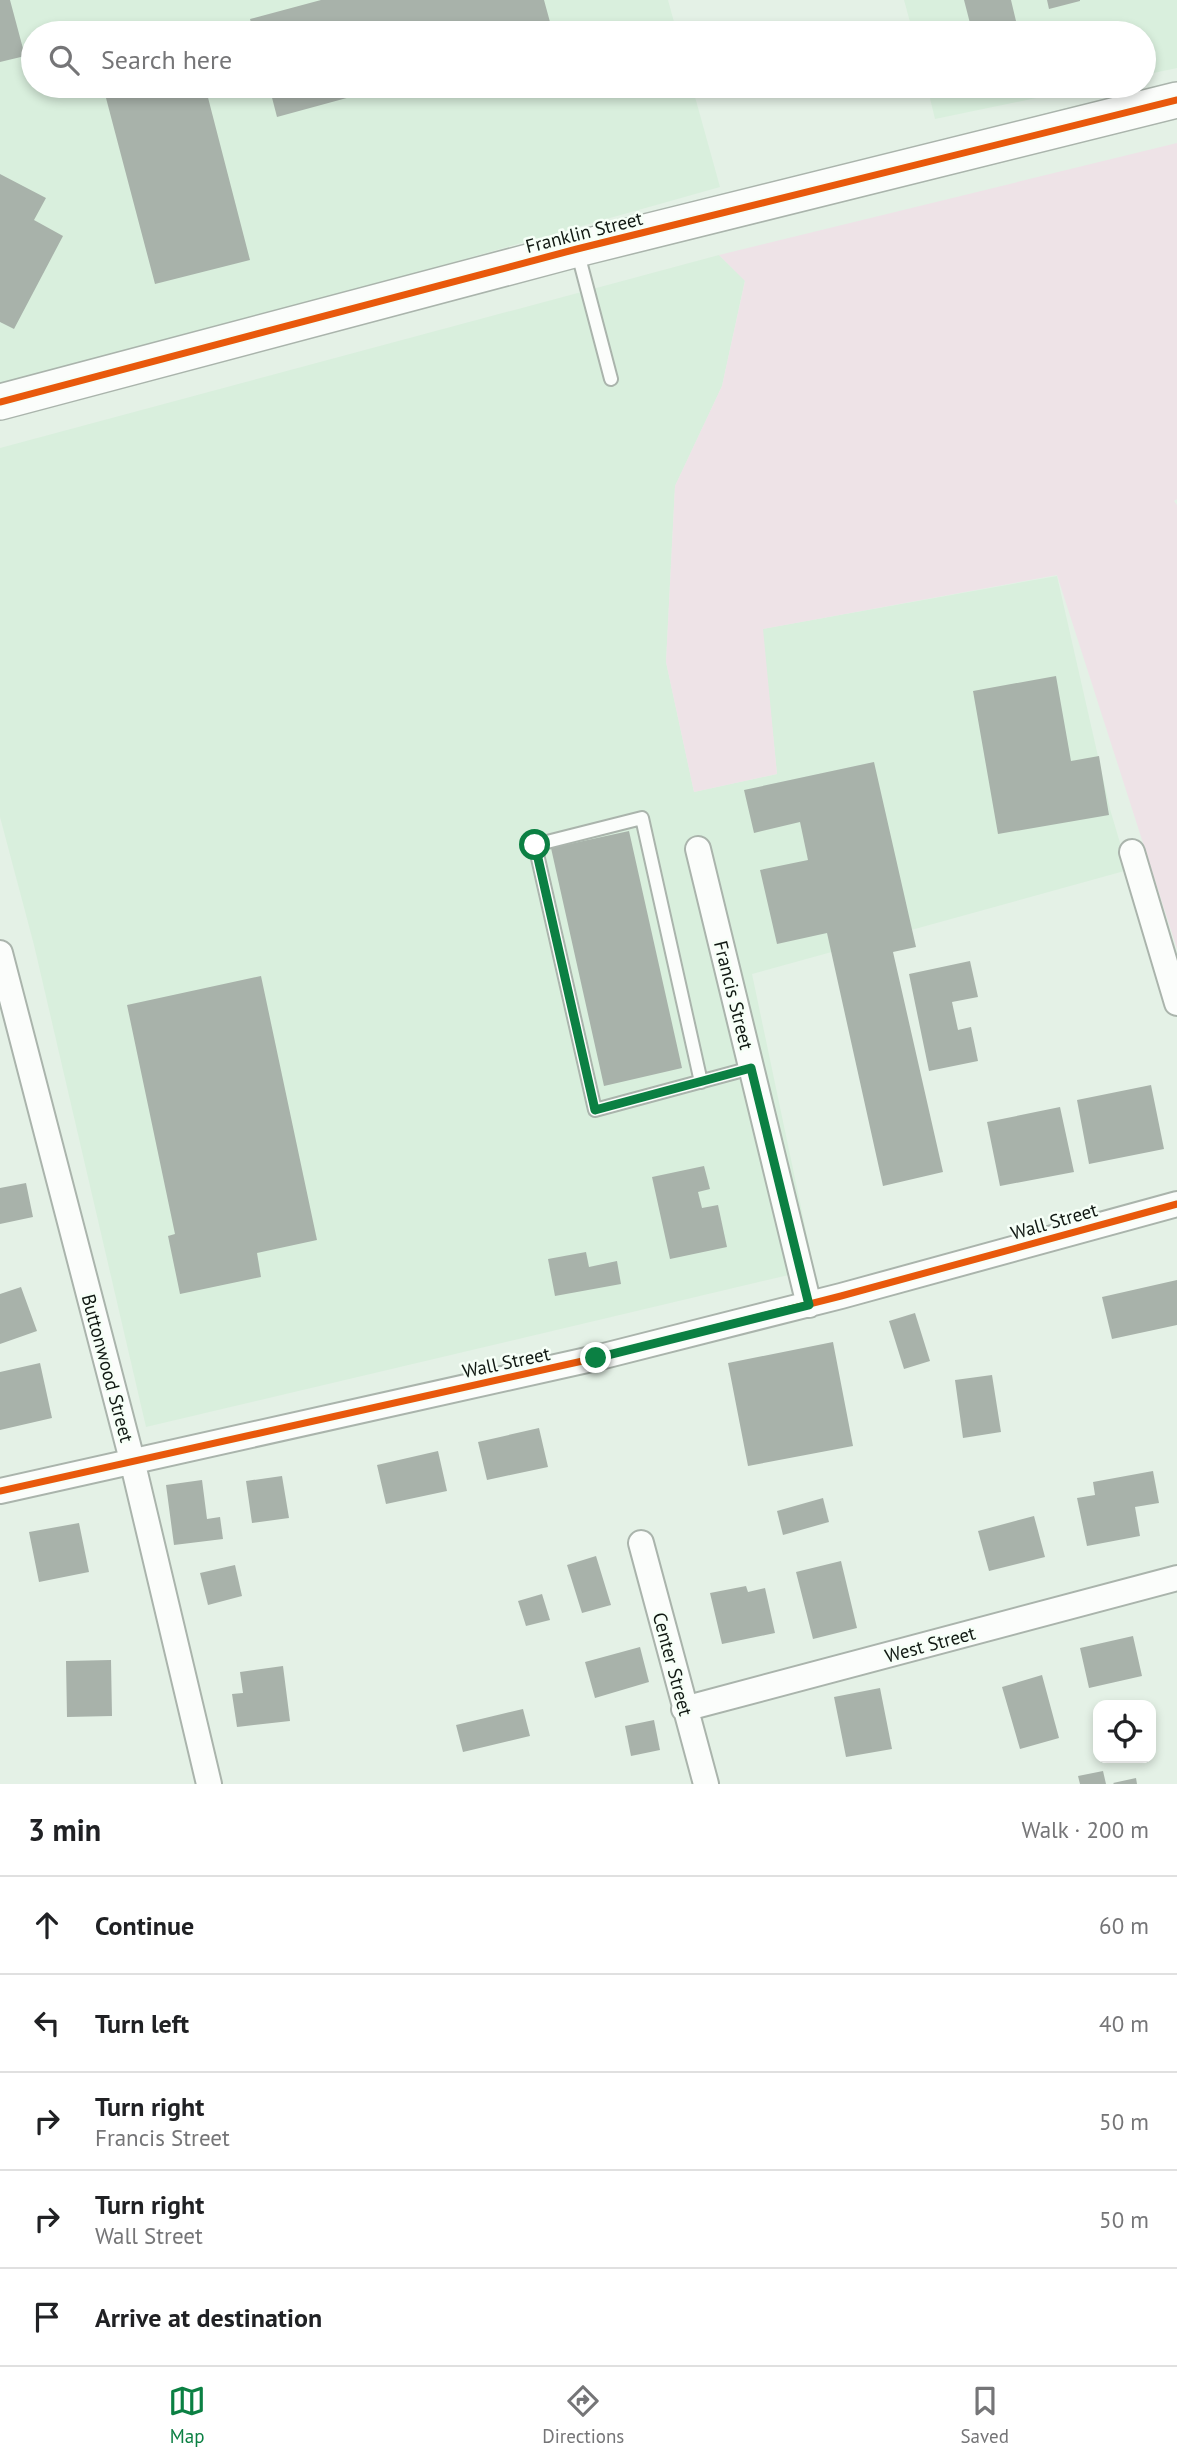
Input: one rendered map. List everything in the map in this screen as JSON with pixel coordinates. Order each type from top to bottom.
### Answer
[{"type":"street","name":"Franklin Street","points":[[0,402],[577,249],[1177,100]]},
{"type":"street","name":"Francis Street","points":[[698,849],[809,1305]]},
{"type":"street","points":[[1132,852],[1177,1003]]},
{"type":"street","name":"Buttonwood Street","points":[[0,953],[132,1460],[209,1784]]},
{"type":"street","name":"Wall Street","points":[[0,1491],[596,1358],[809,1305],[1177,1204]]},
{"type":"street","name":"Center Street","points":[[641,1543],[706,1784]]},
{"type":"street","name":"West Street","points":[[684,1709],[1177,1578]]},
{"type":"lane","points":[[577,249],[611,379]]},
{"type":"lane","points":[[701,1082],[642,818],[535,845],[595,1110],[701,1082],[751,1068]]},
{"type":"shaded area","points":[[0,0],[668,0],[674,21],[21,21],[21,98],[695,98],[720,187],[0,390]]},
{"type":"shaded area","points":[[904,0],[1177,0],[1177,68],[1156,72],[1156,21],[910,21]]},
{"type":"shaded area","points":[[930,98],[1036,98],[935,119]]},
{"type":"shaded area","points":[[1177,143],[1177,499],[1174,501],[1177,505],[1177,949],[1057,575],[763,629],[777,774],[694,792],[666,662],[675,486],[722,386],[745,281],[719,255]]},
{"type":"shaded area","points":[[719,255],[745,280],[722,386],[675,486],[666,662],[694,792],[777,774],[762,629],[1057,576],[1110,809],[1128,870],[752,974],[814,1269],[146,1427],[34,945],[0,817],[0,448]]},
{"type":"building","points":[[0,0],[10,0],[21,41],[21,57],[0,62]]},
{"type":"building","points":[[321,0],[544,0],[550,21],[251,21]]},
{"type":"building","points":[[964,0],[1011,0],[1016,21],[969,21]]},
{"type":"building","points":[[1047,0],[1080,0],[1080,1],[1049,9]]},
{"type":"building","points":[[106,98],[208,98],[250,260],[155,284]]},
{"type":"building","points":[[272,98],[347,98],[277,117]]},
{"type":"building","points":[[0,174],[46,198],[34,220],[63,236],[14,329],[0,322]]},
{"type":"building","points":[[1056,676],[1071,761],[1099,756],[1109,815],[998,834],[973,691]]},
{"type":"building","points":[[874,762],[916,947],[893,952],[943,1172],[883,1186],[827,933],[777,944],[760,870],[808,860],[800,822],[754,833],[744,790]]},
{"type":"building","points":[[629,831],[682,1068],[604,1086],[551,848]]},
{"type":"building","points":[[970,961],[978,997],[952,1002],[958,1030],[971,1027],[978,1061],[929,1071],[909,974]]},
{"type":"building","points":[[261,976],[317,1240],[257,1253],[261,1277],[180,1294],[168,1236],[175,1234],[127,1005]]},
{"type":"building","points":[[1151,1085],[1164,1149],[1089,1164],[1077,1100]]},
{"type":"building","points":[[1060,1107],[1074,1172],[1000,1186],[987,1122]]},
{"type":"building","points":[[704,1166],[710,1189],[698,1192],[702,1208],[718,1205],[727,1247],[670,1259],[652,1177]]},
{"type":"building","points":[[26,1183],[33,1217],[0,1224],[0,1188]]},
{"type":"building","points":[[586,1252],[589,1267],[617,1261],[621,1284],[555,1296],[548,1259]]},
{"type":"building","points":[[1177,1280],[1177,1325],[1112,1339],[1102,1297]]},
{"type":"building","points":[[21,1287],[37,1331],[0,1344],[0,1294]]},
{"type":"building","points":[[915,1313],[930,1361],[904,1369],[889,1321]]},
{"type":"building","points":[[833,1342],[853,1446],[748,1466],[728,1363]]},
{"type":"building","points":[[40,1363],[52,1418],[0,1430],[0,1372]]},
{"type":"building","points":[[992,1375],[1001,1432],[963,1438],[955,1380]]},
{"type":"building","points":[[539,1428],[548,1467],[487,1480],[478,1442]]},
{"type":"building","points":[[438,1451],[447,1491],[386,1504],[377,1465]]},
{"type":"building","points":[[1153,1471],[1159,1503],[1135,1507],[1140,1536],[1087,1546],[1077,1498],[1095,1495],[1093,1482]]},
{"type":"building","points":[[282,1476],[289,1518],[252,1523],[246,1481]]},
{"type":"building","points":[[202,1480],[207,1519],[220,1517],[223,1539],[174,1545],[166,1485]]},
{"type":"building","points":[[823,1498],[829,1522],[783,1535],[777,1511]]},
{"type":"building","points":[[1034,1516],[1045,1557],[989,1571],[978,1531]]},
{"type":"building","points":[[79,1523],[89,1572],[39,1582],[29,1532]]},
{"type":"building","points":[[596,1556],[611,1605],[582,1613],[567,1565]]},
{"type":"building","points":[[841,1561],[857,1628],[813,1639],[796,1572]]},
{"type":"building","points":[[235,1565],[242,1596],[208,1605],[200,1573]]},
{"type":"building","points":[[746,1586],[748,1592],[765,1588],[775,1633],[722,1644],[710,1593]]},
{"type":"building","points":[[542,1594],[550,1620],[526,1626],[518,1601]]},
{"type":"building","points":[[1133,1636],[1142,1676],[1089,1688],[1080,1648]]},
{"type":"building","points":[[640,1647],[649,1682],[595,1698],[585,1662]]},
{"type":"building","points":[[111,1660],[112,1716],[67,1717],[66,1661]]},
{"type":"building","points":[[283,1666],[290,1721],[237,1727],[232,1694],[243,1693],[240,1672]]},
{"type":"building","points":[[1042,1675],[1059,1738],[1020,1749],[1002,1687]]},
{"type":"building","points":[[880,1688],[892,1749],[846,1757],[834,1697]]},
{"type":"building","points":[[523,1709],[530,1736],[463,1752],[456,1725]]},
{"type":"building","points":[[654,1720],[660,1750],[631,1756],[625,1726]]},
{"type":"building","points":[[1103,1771],[1106,1784],[1080,1784],[1078,1776]]},
{"type":"building","points":[[1136,1778],[1137,1784],[1113,1783]]},
{"type":"cycle path","points":[[0,402],[577,249],[1177,100]]},
{"type":"cycle path","points":[[0,1491],[596,1358],[841,1296],[1177,1204]]},
{"type":"route","points":[[535,845],[595,1110],[751,1068],[809,1305],[596,1358]]}]
